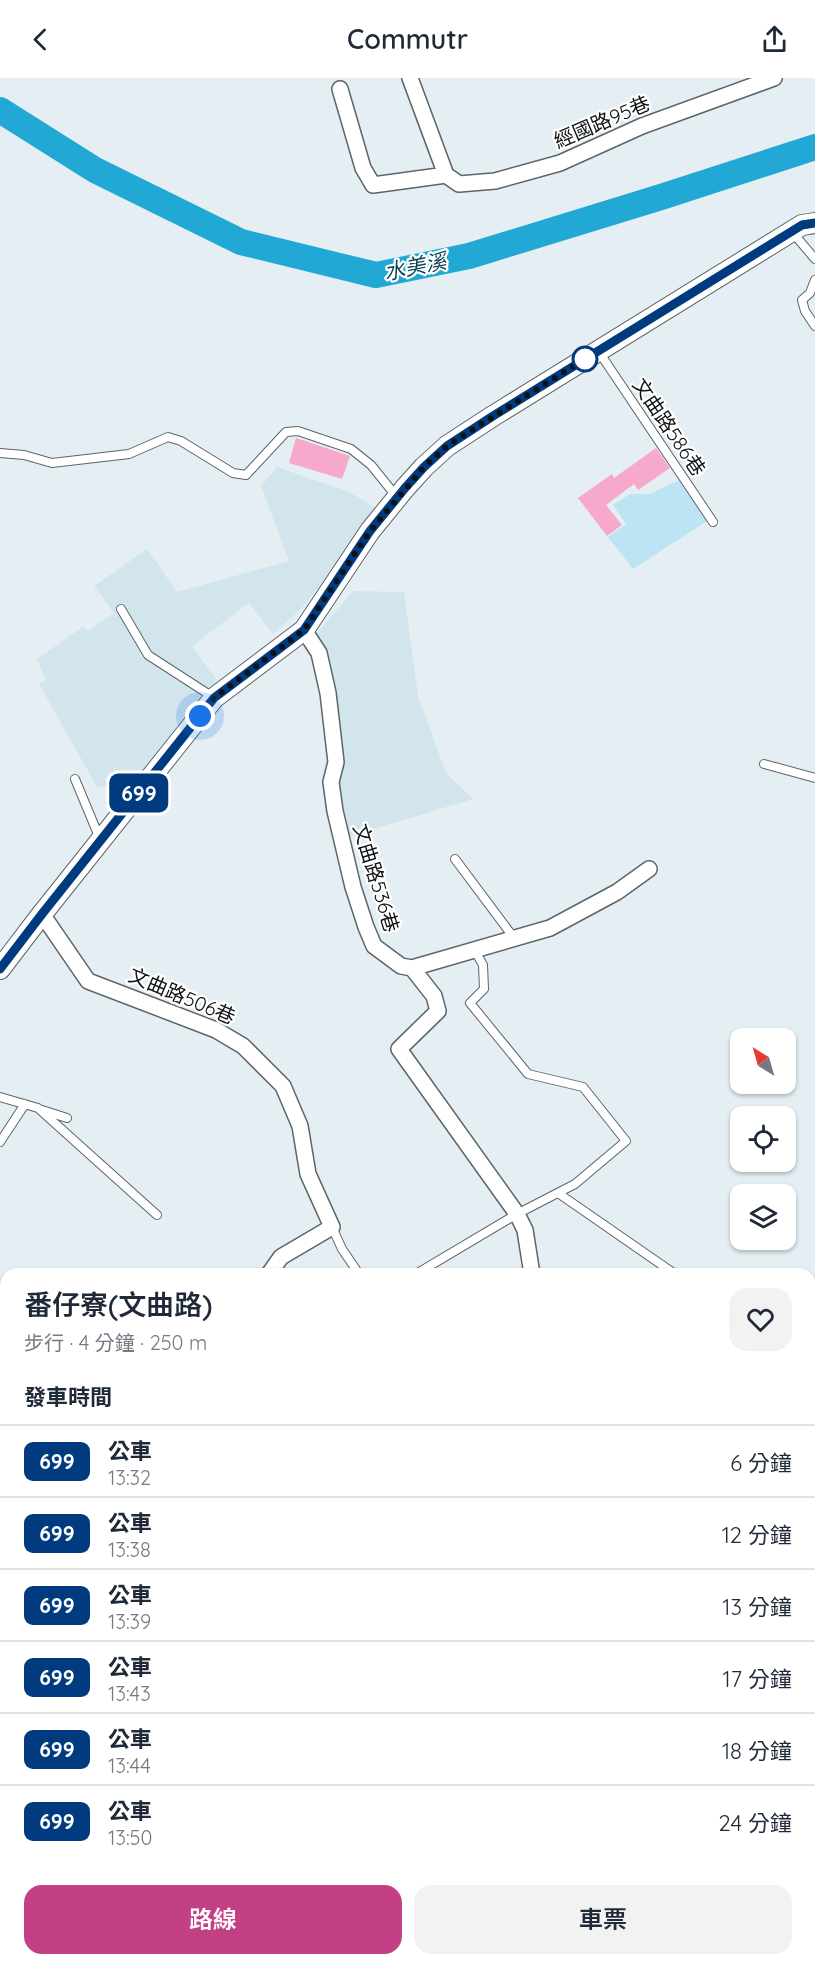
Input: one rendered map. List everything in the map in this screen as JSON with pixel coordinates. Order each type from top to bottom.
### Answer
[{"type":"street","points":[[410,78],[446,175]]},
{"type":"street","name":"經國路95巷","points":[[340,89],[363,168],[373,185],[446,175],[459,184],[495,182],[560,163],[642,126],[774,78]]},
{"type":"street","points":[[0,969],[214,698],[304,630],[370,531],[424,467],[447,446],[493,416],[802,225],[815,223]]},
{"type":"street","name":"文曲路536巷","points":[[304,630],[319,653],[328,693],[336,762],[331,782],[335,811],[353,887],[366,927],[374,946],[401,966],[412,968],[434,996],[438,1011],[399,1049],[517,1214],[525,1230],[531,1268]]},
{"type":"street","points":[[412,968],[550,928],[617,892],[649,869]]},
{"type":"street","name":"文曲路506巷","points":[[42,914],[88,981],[216,1030],[243,1046],[283,1086],[300,1126],[308,1174],[332,1227]]},
{"type":"street","points":[[273,1268],[281,1257],[332,1227]]},
{"type":"lane","points":[[792,232],[815,259]]},
{"type":"lane","points":[[815,280],[810,293],[802,300],[805,311],[815,326]]},
{"type":"lane","name":"文曲路586巷","points":[[598,351],[713,522]]},
{"type":"lane","points":[[0,453],[24,455],[52,463],[64,462],[129,454],[168,437],[181,441],[233,473],[246,476],[286,432],[298,431],[351,449],[371,465],[397,497]]},
{"type":"lane","points":[[121,609],[148,655],[214,698]]},
{"type":"lane","points":[[764,764],[815,778]]},
{"type":"lane","points":[[75,778],[101,840]]},
{"type":"lane","points":[[455,860],[514,938]]},
{"type":"lane","points":[[426,1268],[517,1214],[575,1184],[626,1141],[583,1088],[528,1074],[470,1003],[484,989],[483,965],[474,949]]},
{"type":"lane","points":[[0,1097],[68,1118]]},
{"type":"lane","points":[[0,1142],[25,1104]]},
{"type":"lane","points":[[38,1108],[157,1215]]},
{"type":"lane","points":[[558,1193],[666,1268]]},
{"type":"lane","name":"文曲路506巷","points":[[332,1227],[342,1249],[356,1268]]},
{"type":"shaded area","points":[[277,467],[349,492],[381,511],[300,610],[273,634],[249,603],[192,646],[217,681],[204,691],[125,792],[117,784],[97,787],[39,684],[46,680],[37,659],[83,627],[88,631],[114,613],[94,586],[147,549],[177,592],[289,561],[261,486]]},
{"type":"shaded area","points":[[680,480],[707,521],[633,569],[608,537],[626,524],[613,505],[630,494],[649,494]]},
{"type":"shaded area","points":[[353,591],[404,592],[418,696],[446,773],[473,799],[344,838],[331,799],[338,768],[312,639]]},
{"type":"building","points":[[296,438],[350,456],[342,479],[289,463]]},
{"type":"building","points":[[656,448],[670,468],[638,490],[634,484],[606,505],[622,525],[607,536],[578,498],[612,474],[614,478]]},
{"type":"waterway","name":"水美溪","points":[[0,110],[95,170],[241,242],[376,275],[469,256],[815,147]]},
{"type":"bus line","name":"699","points":[[0,969],[214,698],[304,630],[370,531],[424,467],[447,446],[493,416],[802,225],[815,223]]},
{"type":"route","points":[[200,716],[214,698],[304,630],[370,531],[424,467],[447,446],[585,359]]}]
